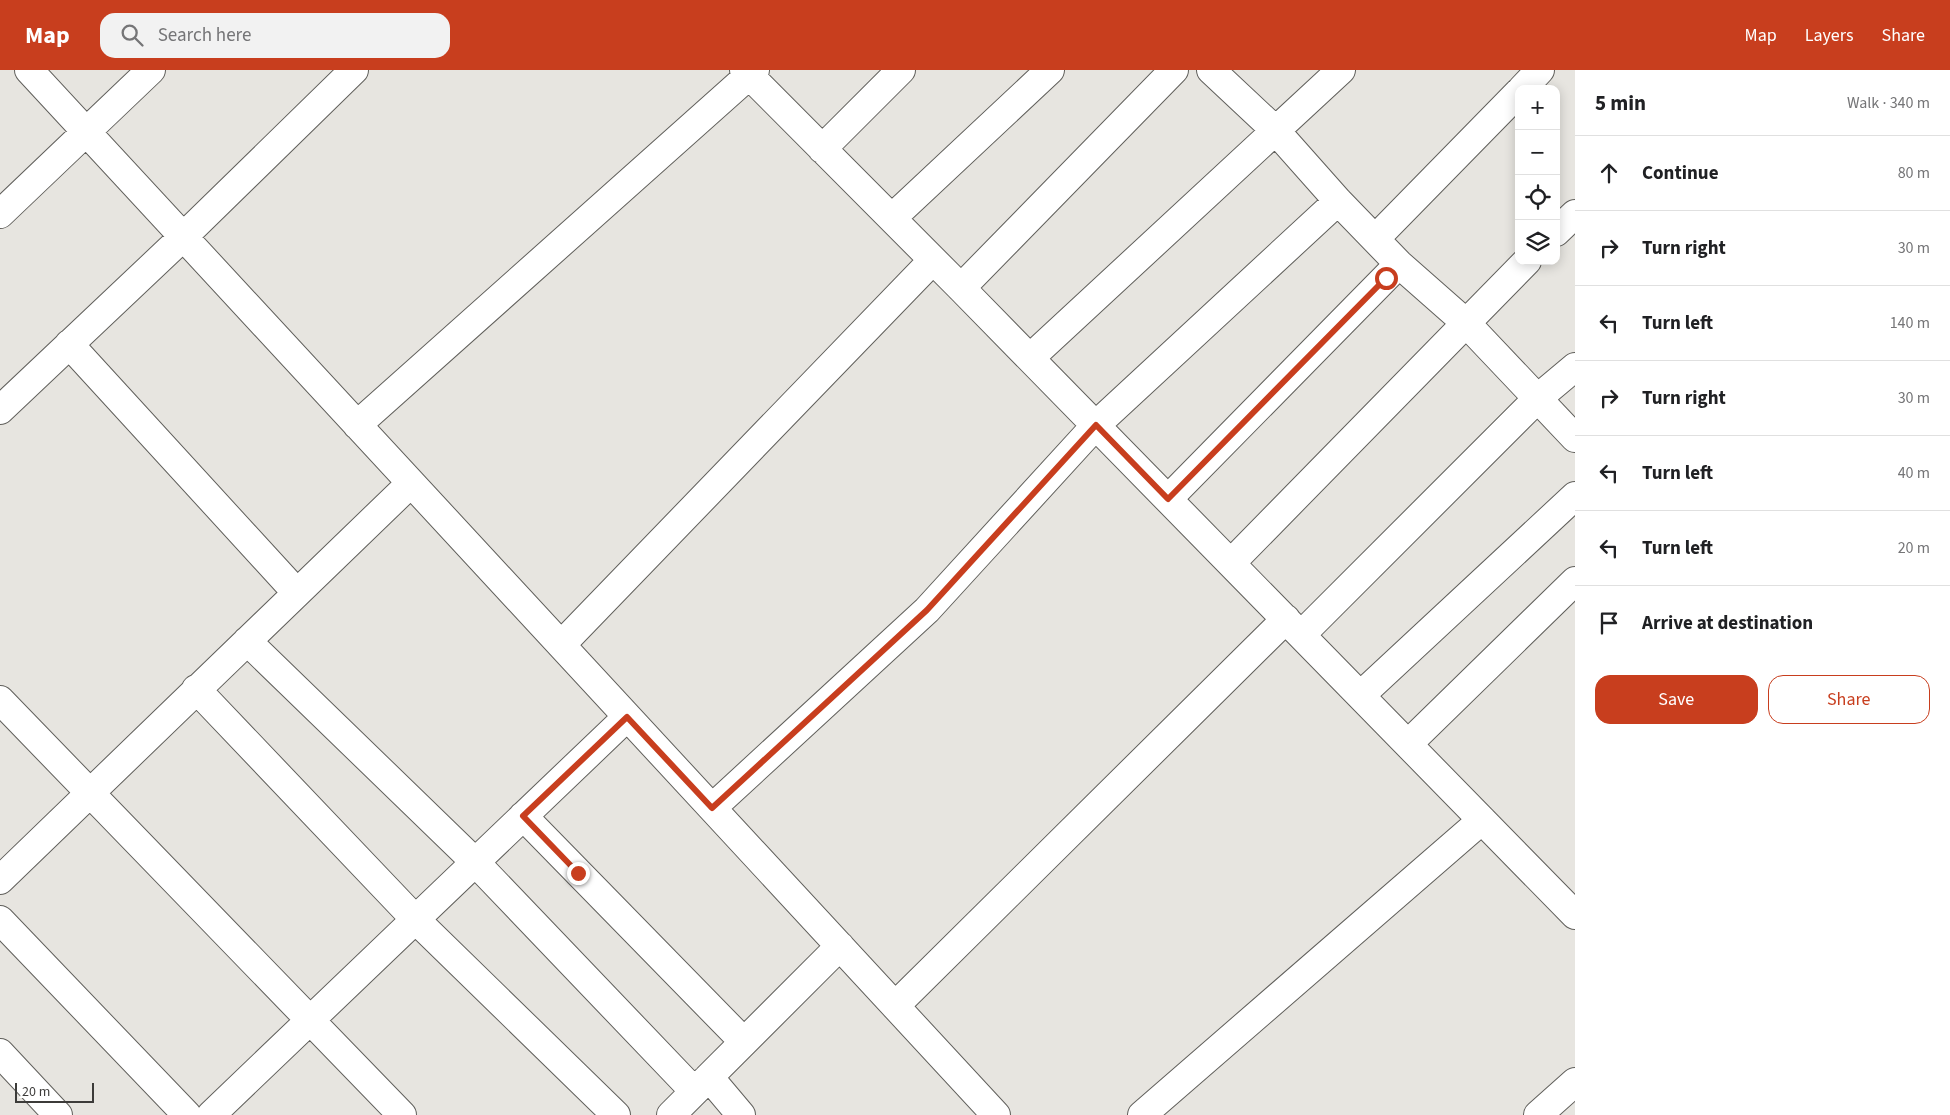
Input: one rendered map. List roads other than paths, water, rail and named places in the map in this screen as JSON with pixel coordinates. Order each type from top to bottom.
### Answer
[{"type":"street","points":[[29,70],[996,1115]]},
{"type":"street","points":[[0,214],[151,70]]},
{"type":"street","points":[[0,410],[183,237],[354,70]]},
{"type":"street","points":[[822,149],[901,70]]},
{"type":"street","points":[[892,218],[1050,70]]},
{"type":"street","points":[[961,288],[1174,70]]},
{"type":"street","points":[[1211,70],[1275,130],[1338,201],[1400,264],[1466,323],[1575,438]]},
{"type":"street","points":[[1030,358],[1341,70]]},
{"type":"street","points":[[1526,85],[1540,70]]},
{"type":"street","points":[[357,425],[750,72],[822,149],[1096,425],[1575,915]]},
{"type":"street","points":[[1375,239],[1515,96]]},
{"type":"street","points":[[712,808],[927,610],[1096,425],[1338,201]]},
{"type":"street","points":[[1560,228],[1575,214]]},
{"type":"street","points":[[561,645],[933,260]]},
{"type":"street","points":[[1168,499],[1400,264]]},
{"type":"street","points":[[1231,563],[1523,265]]},
{"type":"street","points":[[70,344],[297,593]]},
{"type":"street","points":[[895,1006],[1294,627],[1538,398],[1575,367]]},
{"type":"street","points":[[0,880],[411,483]]},
{"type":"street","points":[[1360,696],[1575,496]]},
{"type":"street","points":[[1408,744],[1575,581]]},
{"type":"street","points":[[247,641],[702,1084],[741,1115]]},
{"type":"street","points":[[196,689],[415,919],[616,1115]]},
{"type":"street","points":[[0,700],[402,1115]]},
{"type":"street","points":[[211,1115],[627,717]]},
{"type":"street","points":[[523,816],[744,1042]]},
{"type":"street","points":[[1142,1115],[1482,820]]},
{"type":"street","points":[[0,920],[187,1115]]},
{"type":"street","points":[[671,1115],[840,946]]},
{"type":"street","points":[[0,1053],[58,1115]]},
{"type":"street","points":[[1538,1115],[1575,1082]]}]
